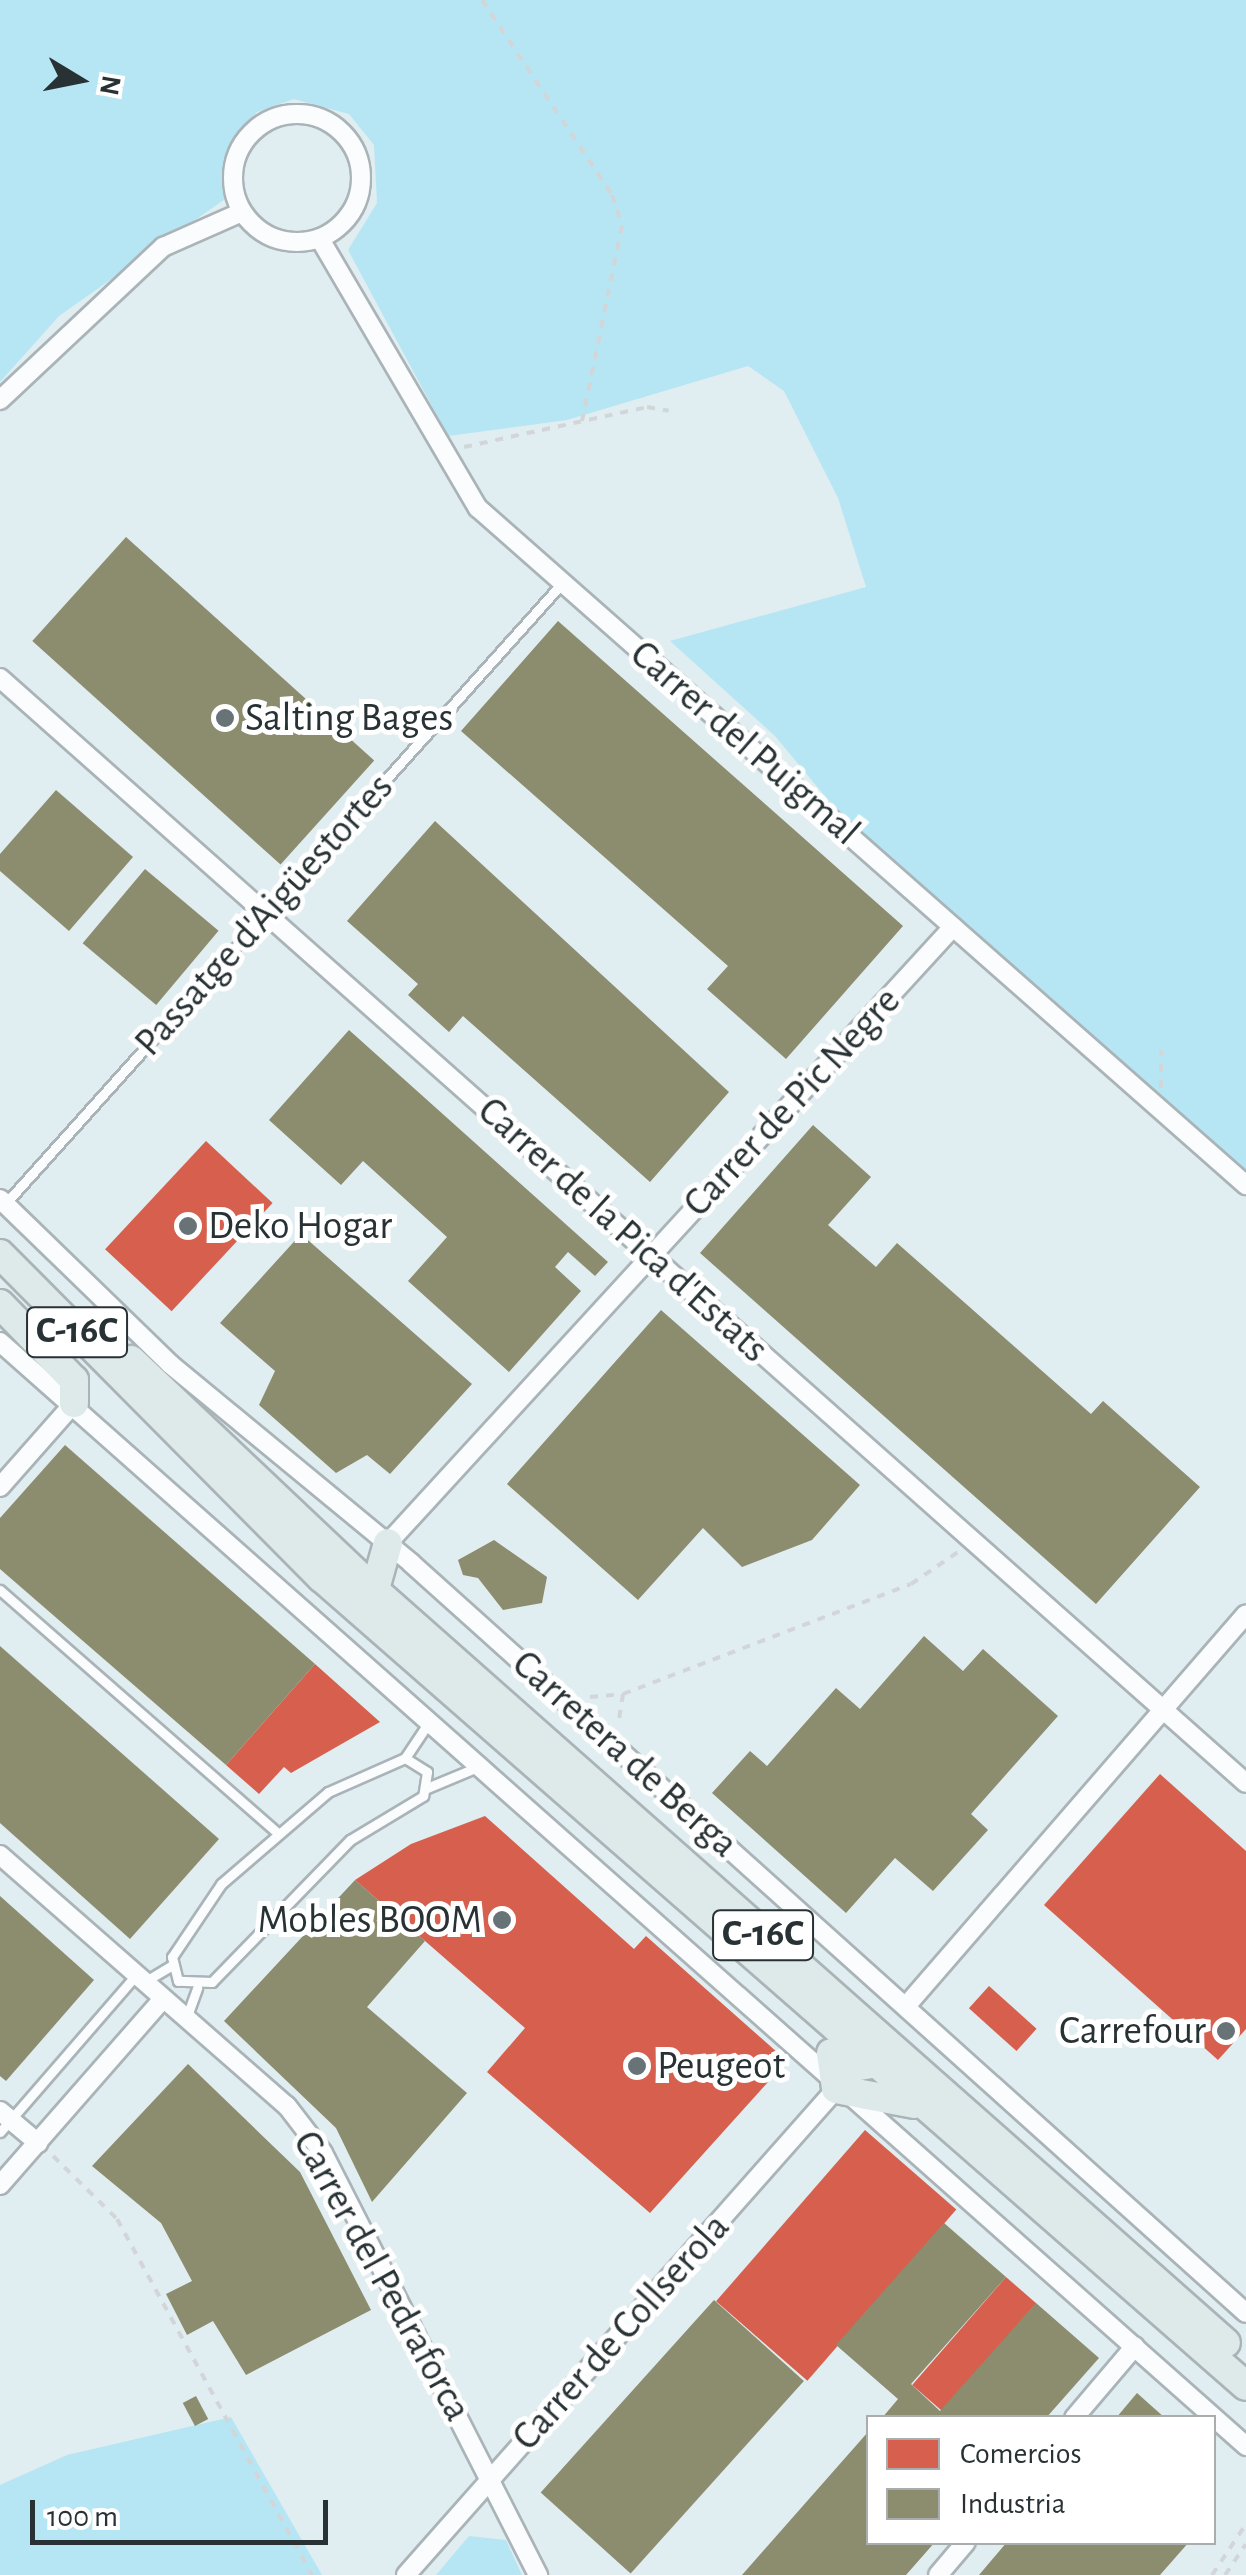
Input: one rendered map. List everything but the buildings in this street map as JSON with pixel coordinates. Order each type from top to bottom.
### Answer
[{"type":"main road","name":"C-16C","points":[[2,1211],[371,1587],[1246,2361]]},
{"type":"main road","name":"C-16C","points":[[0,1254],[322,1578],[488,1718],[916,2104],[1246,2386]]},
{"type":"main road","points":[[0,1272],[154,1409]]},
{"type":"main road","points":[[0,1304],[74,1380],[74,1403]]},
{"type":"main road","points":[[285,1503],[360,1551],[388,1543]]},
{"type":"main road","points":[[388,1543],[371,1587],[370,1602],[488,1718]]},
{"type":"main road","points":[[770,1941],[792,1973],[875,2046],[867,2091]]},
{"type":"main road","points":[[784,1986],[825,2034],[836,2080]]},
{"type":"main road","points":[[836,2080],[873,2062],[892,2063],[1042,2197],[1084,2218]]},
{"type":"main road","points":[[836,2080],[916,2104]]},
{"type":"street","points":[[287,115],[328,121],[361,172],[352,212],[320,239],[276,240],[242,212],[233,172],[250,134],[287,115]]},
{"type":"street","points":[[0,400],[163,247],[242,212]]},
{"type":"street","name":"Carrer del Puigmal","points":[[320,239],[478,508],[1246,1185]]},
{"type":"street","name":"Carrer de la Pica d'Estats","points":[[0,678],[1246,1783]]},
{"type":"street","name":"Carrer de Pic Negre","points":[[388,1543],[953,927]]},
{"type":"street","name":"Carretera de Berga","points":[[2,1211],[170,1364],[388,1543],[1246,2313]]},
{"type":"street","points":[[0,1342],[74,1403],[1212,2415]]},
{"type":"street","points":[[0,1487],[74,1403]]},
{"type":"street","points":[[907,2005],[1246,1614]]},
{"type":"street","name":"Carrer del Pedraforca","points":[[0,1854],[287,2106],[323,2153],[538,2575]]},
{"type":"street","points":[[0,2185],[163,1998]]},
{"type":"street","name":"Carrer de Collserola","points":[[406,2575],[836,2080]]},
{"type":"street","points":[[4,2121],[38,2143]]},
{"type":"street","points":[[1077,2415],[1135,2346]]},
{"type":"street","points":[[1216,2419],[1246,2446]]},
{"type":"street","points":[[938,2575],[963,2545]]},
{"type":"lane","name":"Passatge d'Aigüestortes","points":[[2,1211],[563,582]]},
{"type":"lane","points":[[0,1590],[276,1832]]},
{"type":"lane","points":[[4,2121],[140,1978],[171,1966],[221,1884],[276,1832],[357,1774],[405,1758],[430,1719]]},
{"type":"lane","points":[[405,1758],[425,1768],[427,1788]]},
{"type":"lane","points":[[186,2018],[197,1988],[350,1840],[427,1788],[482,1766]]},
{"type":"lane","points":[[171,1966],[197,1988]]},
{"type":"path","points":[[482,0],[612,195],[622,226],[582,421]]},
{"type":"path","points":[[444,450],[582,421],[669,411]]},
{"type":"path","points":[[1158,1107],[1161,1050]]},
{"type":"path","points":[[576,1710],[598,1690],[623,1694],[911,1584],[970,1538]]},
{"type":"path","points":[[608,1739],[627,1714],[623,1694]]},
{"type":"path","points":[[38,2143],[117,2219],[221,2416],[312,2575]]},
{"type":"path","points":[[1212,2575],[1246,2524]]},
{"type":"path","points":[[1226,2575],[1246,2544]]},
{"type":"shaded area","points":[[0,0],[1246,0],[1246,1175],[853,830],[775,736],[670,641],[866,587],[838,498],[784,391],[748,366],[567,420],[448,436],[348,250],[377,203],[374,145],[349,114],[294,99],[257,112],[231,141],[225,199],[59,316],[0,382]]},
{"type":"shaded area","points":[[231,2417],[322,2575],[0,2575],[0,2485],[67,2455]]},
{"type":"shaded area","points":[[469,2536],[506,2540],[522,2575],[436,2575]]},
{"type":"place","name":"Salting Bages","points":[[225,718]]},
{"type":"place","name":"Deko Hogar","points":[[188,1226]]},
{"type":"place","name":"Mobles BOOM","points":[[502,1920]]},
{"type":"place","name":"Carrefour","points":[[1226,2031]]},
{"type":"place","name":"Peugeot","points":[[637,2066]]}]
